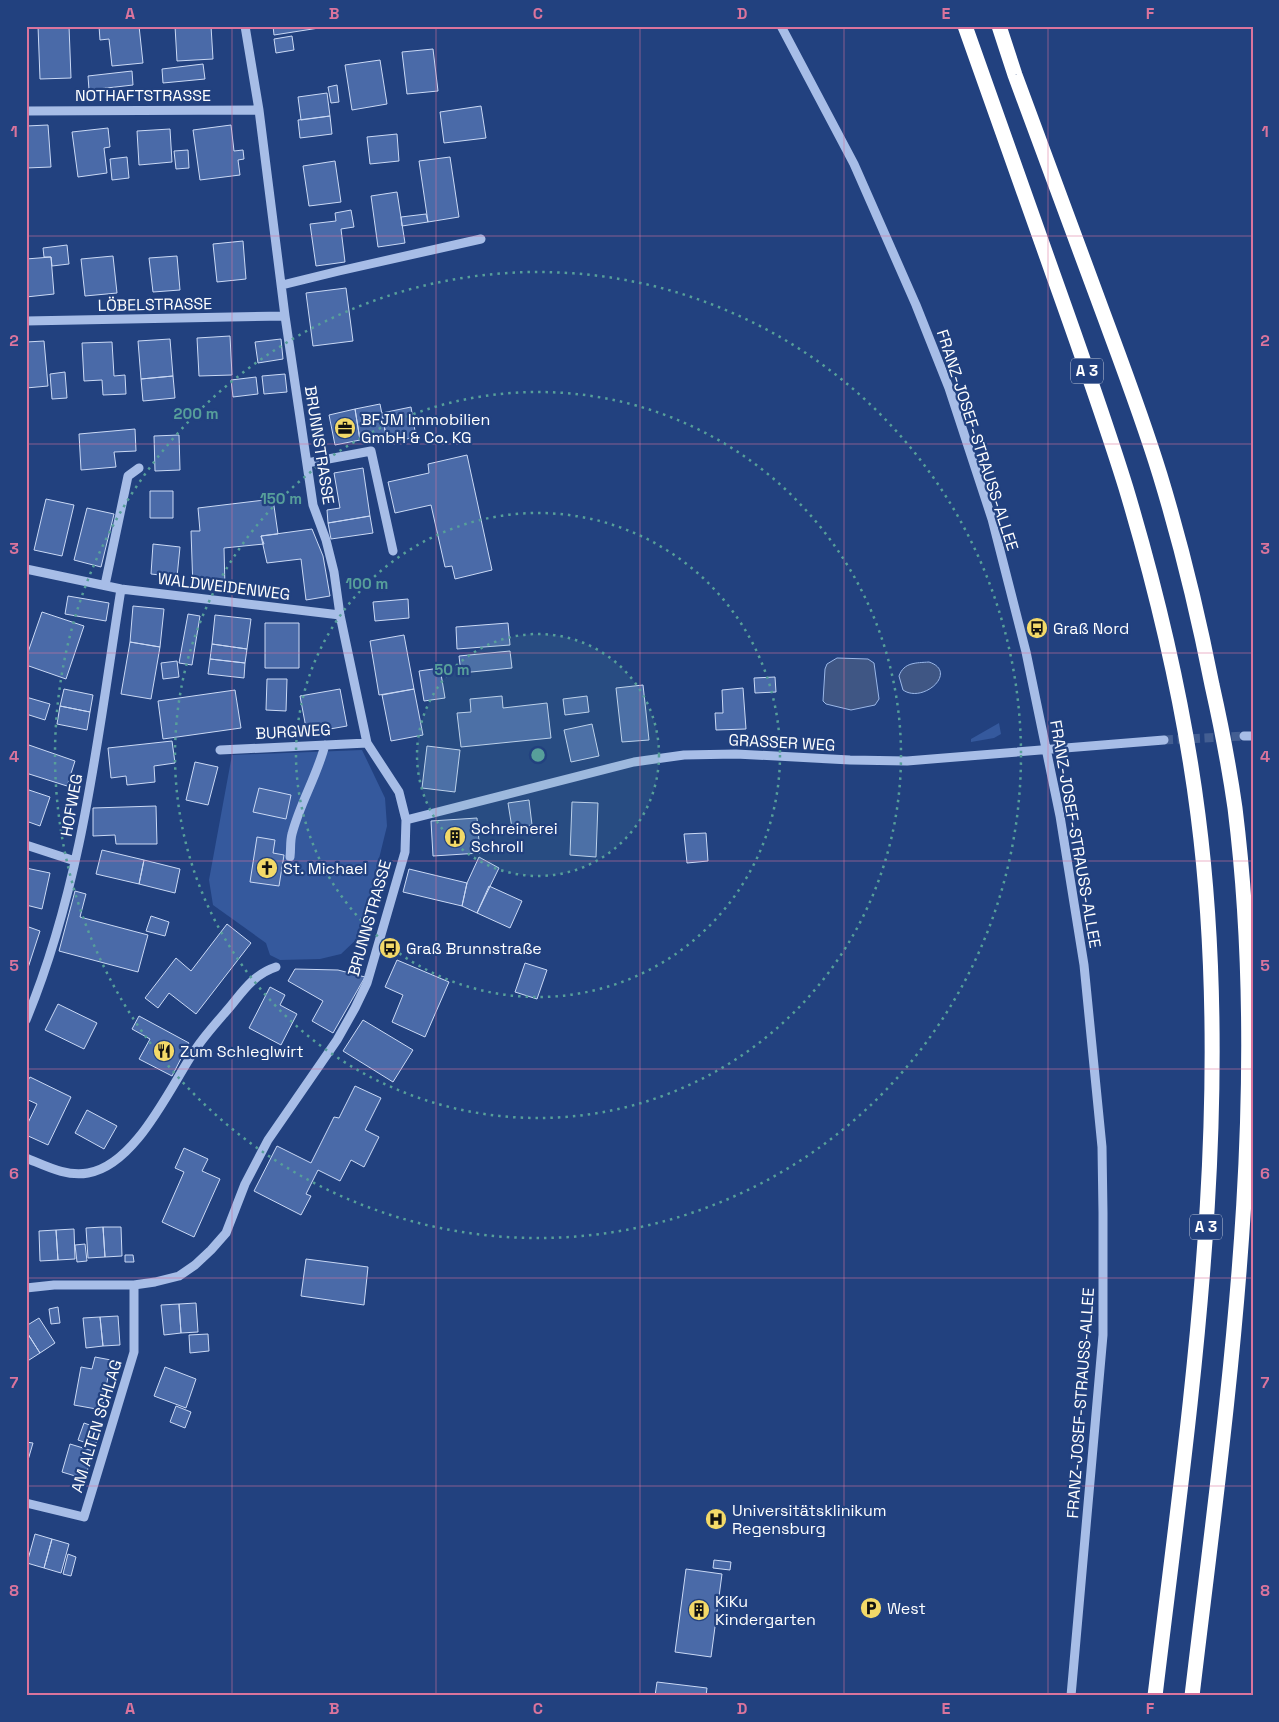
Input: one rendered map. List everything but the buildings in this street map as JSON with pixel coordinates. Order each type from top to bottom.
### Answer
[{"type":"highway","name":"A 3","points":[[965,26],[1127,490],[1167,643],[1183,723],[1198,815],[1211,985],[1211,1143],[1197,1341],[1155,1696]]},
{"type":"highway","name":"A 3","points":[[998,26],[1138,407],[1160,476],[1202,631],[1222,730],[1234,806],[1243,896],[1250,1024],[1245,1194],[1232,1360],[1192,1696]]},
{"type":"street","name":"BRUNNSTRASSE","points":[[26,1288],[54,1285],[134,1285],[156,1282],[179,1276],[195,1265],[211,1250],[226,1232],[246,1184],[268,1140],[337,1040],[367,982],[404,852],[406,820],[398,792],[367,743],[340,616],[334,572],[314,505],[285,316],[259,110],[245,26]]},
{"type":"street","name":"FRANZ-JOSEF-STRAUSS-ALLEE","points":[[780,26],[854,164],[916,305],[948,388],[992,519],[1026,652],[1060,816],[1084,965],[1102,1147],[1104,1222],[1103,1335],[1071,1696]]},
{"type":"street","name":"NOTHAFTSTRASSE","points":[[26,111],[259,110]]},
{"type":"street","points":[[282,285],[481,239]]},
{"type":"street","name":"LÖBELSTRASSE","points":[[26,321],[285,316]]},
{"type":"street","points":[[307,463],[371,451],[393,551]]},
{"type":"street","points":[[104,585],[128,476],[140,468]]},
{"type":"street","name":"WALDWEIDENWEG","points":[[26,569],[121,589],[340,616]]},
{"type":"street","name":"HOFWEG","points":[[26,1020],[44,972],[61,917],[75,861],[87,801],[121,589]]},
{"type":"street","name":"GRASSER WEG","points":[[406,820],[634,762],[684,754],[736,754],[907,761],[1164,740]]},
{"type":"street","name":"BURGWEG","points":[[220,750],[367,743]]},
{"type":"street","points":[[290,857],[292,834],[312,780],[320,766],[325,745]]},
{"type":"street","points":[[26,845],[75,861]]},
{"type":"street","points":[[26,1158],[66,1174],[89,1173],[109,1165],[128,1151],[145,1130],[196,1048],[252,980],[264,970],[276,967]]},
{"type":"street","name":"AM ALTEN SCHLAG","points":[[26,1503],[84,1517],[134,1352],[134,1285]]},
{"type":"shaded area","points":[[837,658],[868,659],[874,663],[879,699],[875,705],[851,710],[826,704],[823,701],[825,669],[827,664]]},
{"type":"shaded area","points":[[929,662],[937,667],[940,673],[935,685],[920,693],[911,693],[903,690],[899,676],[901,671],[911,664]]},
{"type":"shaded area","points":[[999,723],[1001,734],[994,738],[971,742],[971,739]]},
{"type":"shaded area","points":[[362,750],[385,798],[387,826],[360,936],[341,954],[320,959],[280,960],[270,955],[266,943],[213,905],[209,880],[232,755]]},
{"type":"tunnel","points":[[1164,740],[1244,736]]},
{"type":"place","name":"BFJM Immobilien GmbH & Co. KG","points":[[345,428]]},
{"type":"place","name":"Graß Nord","points":[[1037,628]]},
{"type":"place","name":"Schreinerei Schroll","points":[[455,837]]},
{"type":"place","name":"St. Michael","points":[[267,868]]},
{"type":"place","name":"Graß Brunnstraße","points":[[390,948]]},
{"type":"place","name":"Zum Schleglwirt","points":[[164,1051]]},
{"type":"place","name":"Universitätsklinikum Regensburg","points":[[716,1519]]},
{"type":"place","name":"West","points":[[871,1608]]},
{"type":"place","name":"KiKu Kindergarten","points":[[699,1610]]}]
